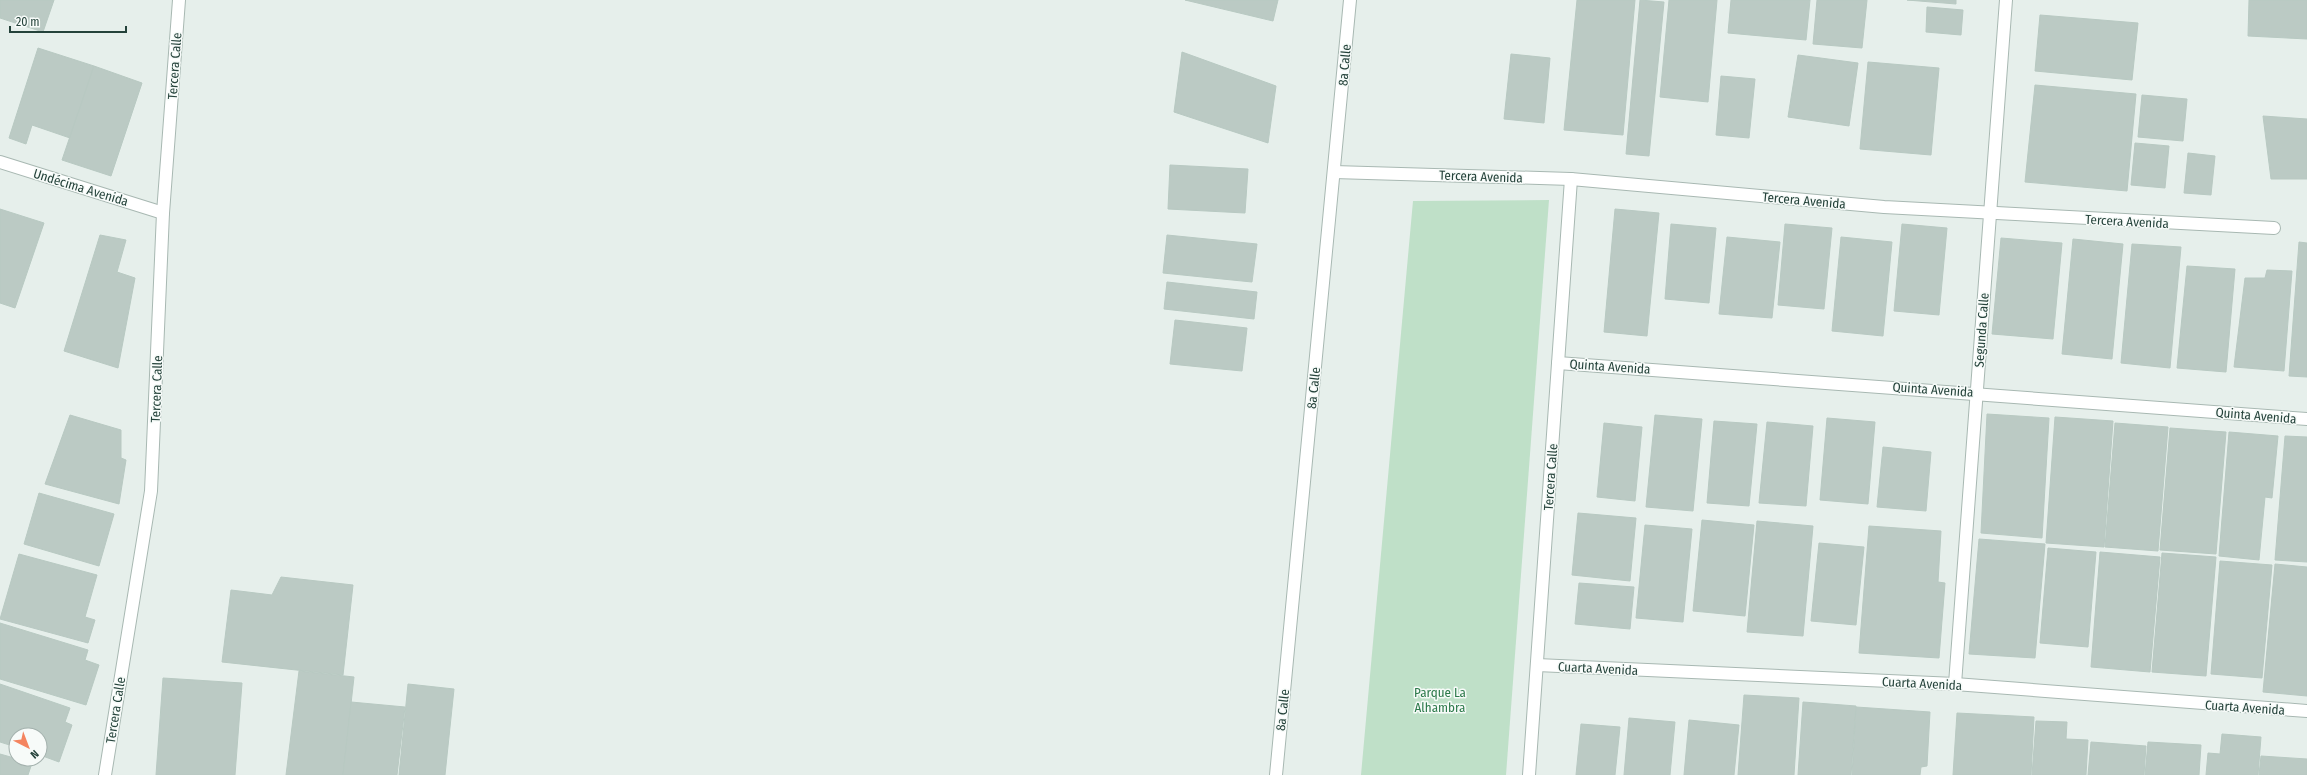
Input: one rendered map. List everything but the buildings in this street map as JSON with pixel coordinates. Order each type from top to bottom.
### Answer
[{"type":"street","name":"Tercera Calle","points":[[105,775],[151,491],[163,213],[179,0]]},
{"type":"street","name":"8a Calle","points":[[1276,775],[1350,0]]},
{"type":"street","name":"Segunda Calle","points":[[1954,684],[2006,0]]},
{"type":"street","name":"Undécima Avenida","points":[[0,162],[163,213]]},
{"type":"street","name":"Tercera Avenida","points":[[1334,172],[1571,179],[1884,207],[1990,214],[2274,228]]},
{"type":"street","name":"Tercera Calle","points":[[1529,775],[1571,179]]},
{"type":"street","name":"Quinta Avenida","points":[[1558,363],[1976,393],[2307,419]]},
{"type":"street","name":"Cuarta Avenida","points":[[1536,665],[1954,684],[2307,711]]},
{"type":"green space","name":"Parque La Alhambra","points":[[1549,200],[1506,775],[1361,775],[1413,201]]}]
